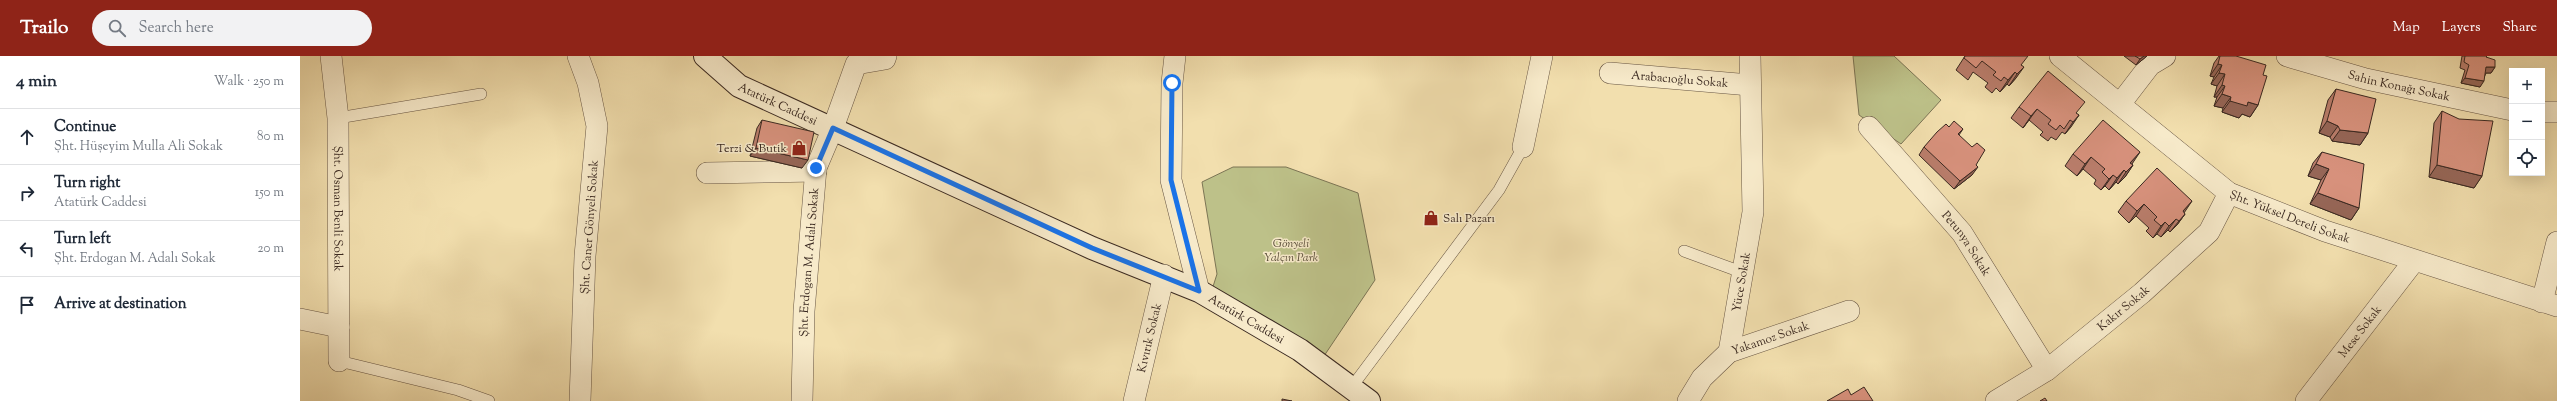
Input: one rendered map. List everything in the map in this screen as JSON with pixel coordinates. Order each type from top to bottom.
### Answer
[{"type":"main road","name":"Atatürk Caddesi","points":[[704,56],[739,86],[1085,244],[1164,275],[1199,291],[1300,350],[1369,401]]},
{"type":"street","name":"Şht. Osman Benli Sokak","points":[[331,56],[338,118],[339,361]]},
{"type":"street","name":"Şht. Caner Gönyeli Sokak","points":[[578,56],[588,83],[597,126],[585,256],[580,401]]},
{"type":"street","name":"Şht. Erdogan M. Adalı Sokak","points":[[802,401],[804,311],[816,171],[856,64],[885,59],[886,56]]},
{"type":"street","points":[[1175,56],[1172,83],[1171,180],[1199,291]]},
{"type":"street","points":[[1523,147],[1542,56]]},
{"type":"street","points":[[1750,56],[1750,85]]},
{"type":"street","name":"Şht. Yüksel Dereli Sokak","points":[[2060,56],[2229,193],[2325,231],[2549,304]]},
{"type":"street","points":[[2120,104],[2150,65],[2165,56]]},
{"type":"street","name":"Sahin Konağı Sokak","points":[[2287,56],[2366,79],[2509,109]]},
{"type":"street","name":"Arabacıoğlu Sokak","points":[[1610,73],[1750,85]]},
{"type":"street","name":"Yüce Sokak","points":[[1729,352],[1744,273],[1753,212],[1750,85]]},
{"type":"street","points":[[2545,112],[2557,112]]},
{"type":"street","name":"Petunya Sokak","points":[[1869,128],[1962,233],[2047,370]]},
{"type":"street","points":[[706,172],[816,171]]},
{"type":"street","name":"Kakır Sokak","points":[[1996,401],[2047,370],[2142,292],[2209,232],[2229,193]]},
{"type":"street","points":[[2549,304],[2557,242]]},
{"type":"street","name":"Mese Sokak","points":[[2306,401],[2414,261]]},
{"type":"street","name":"Kıvırık Sokak","points":[[1134,401],[1164,275]]},
{"type":"street","name":"Yakamoz Sokak","points":[[1688,401],[1702,378],[1729,352],[1849,311]]},
{"type":"street","points":[[300,319],[339,327]]},
{"type":"lane","points":[[338,118],[481,94]]},
{"type":"lane","points":[[1351,388],[1499,190],[1523,147]]},
{"type":"lane","points":[[1684,251],[1744,273]]},
{"type":"lane","points":[[339,361],[458,390],[489,401]]},
{"type":"green space","points":[[1853,56],[1894,56],[1941,100],[1901,144],[1859,115]]},
{"type":"green space","name":"Gönyeli Yalçın Park","points":[[1233,167],[1286,167],[1358,193],[1375,280],[1324,356],[1210,296],[1217,274],[1202,182]]},
{"type":"building","points":[[1965,56],[2028,56],[2021,65],[2024,67],[2017,74],[2015,72],[2008,80],[2004,77],[2001,81],[1993,75],[1996,72],[1982,61],[1976,68],[1964,58]]},
{"type":"building","points":[[2135,56],[2144,56],[2140,59]]},
{"type":"building","points":[[2220,56],[2236,56],[2266,65],[2263,75],[2267,76],[2258,105],[2248,102],[2247,106],[2230,101],[2231,97],[2222,94],[2225,86],[2222,85],[2225,74],[2219,73],[2222,65],[2218,64]]},
{"type":"building","points":[[2465,56],[2487,56],[2486,57],[2495,60],[2495,67],[2486,67],[2484,81],[2465,78],[2469,65],[2464,62]]},
{"type":"building","points":[[2048,71],[2085,102],[2076,113],[2079,115],[2073,122],[2070,120],[2064,129],[2060,125],[2056,130],[2048,124],[2051,120],[2037,109],[2031,116],[2019,107]]},
{"type":"building","points":[[2336,89],[2376,99],[2368,133],[2340,130],[2338,126],[2327,121]]},
{"type":"building","points":[[2442,111],[2459,119],[2493,121],[2482,176],[2437,165]]},
{"type":"building","points":[[762,120],[814,132],[808,160],[756,148]]},
{"type":"building","points":[[2103,120],[2140,152],[2130,163],[2133,165],[2126,172],[2124,170],[2117,178],[2113,175],[2109,179],[2102,172],[2105,169],[2091,157],[2085,164],[2073,154]]},
{"type":"building","points":[[1954,121],[1963,129],[1958,134],[1972,147],[1977,143],[1985,150],[1976,165],[1978,167],[1960,181],[1924,147],[1946,124],[1949,127]]},
{"type":"building","points":[[2322,152],[2364,164],[2359,208],[2318,193],[2329,169],[2316,164]]},
{"type":"building","points":[[2157,168],[2192,201],[2183,211],[2185,214],[2179,221],[2176,219],[2169,226],[2165,222],[2161,226],[2154,220],[2157,217],[2144,204],[2137,211],[2126,201]]},
{"type":"building","points":[[1864,387],[1873,401],[1827,401],[1848,389],[1851,395]]},
{"type":"building","points":[[2045,398],[2047,401],[2040,401]]},
{"type":"place","name":"Terzi & Butik","points":[[799,148]]},
{"type":"place","name":"Salı Pazarı","points":[[1431,218]]},
{"type":"route","points":[[816,168],[833,128],[1092,248],[1164,275],[1199,291],[1171,180],[1172,83]]}]
